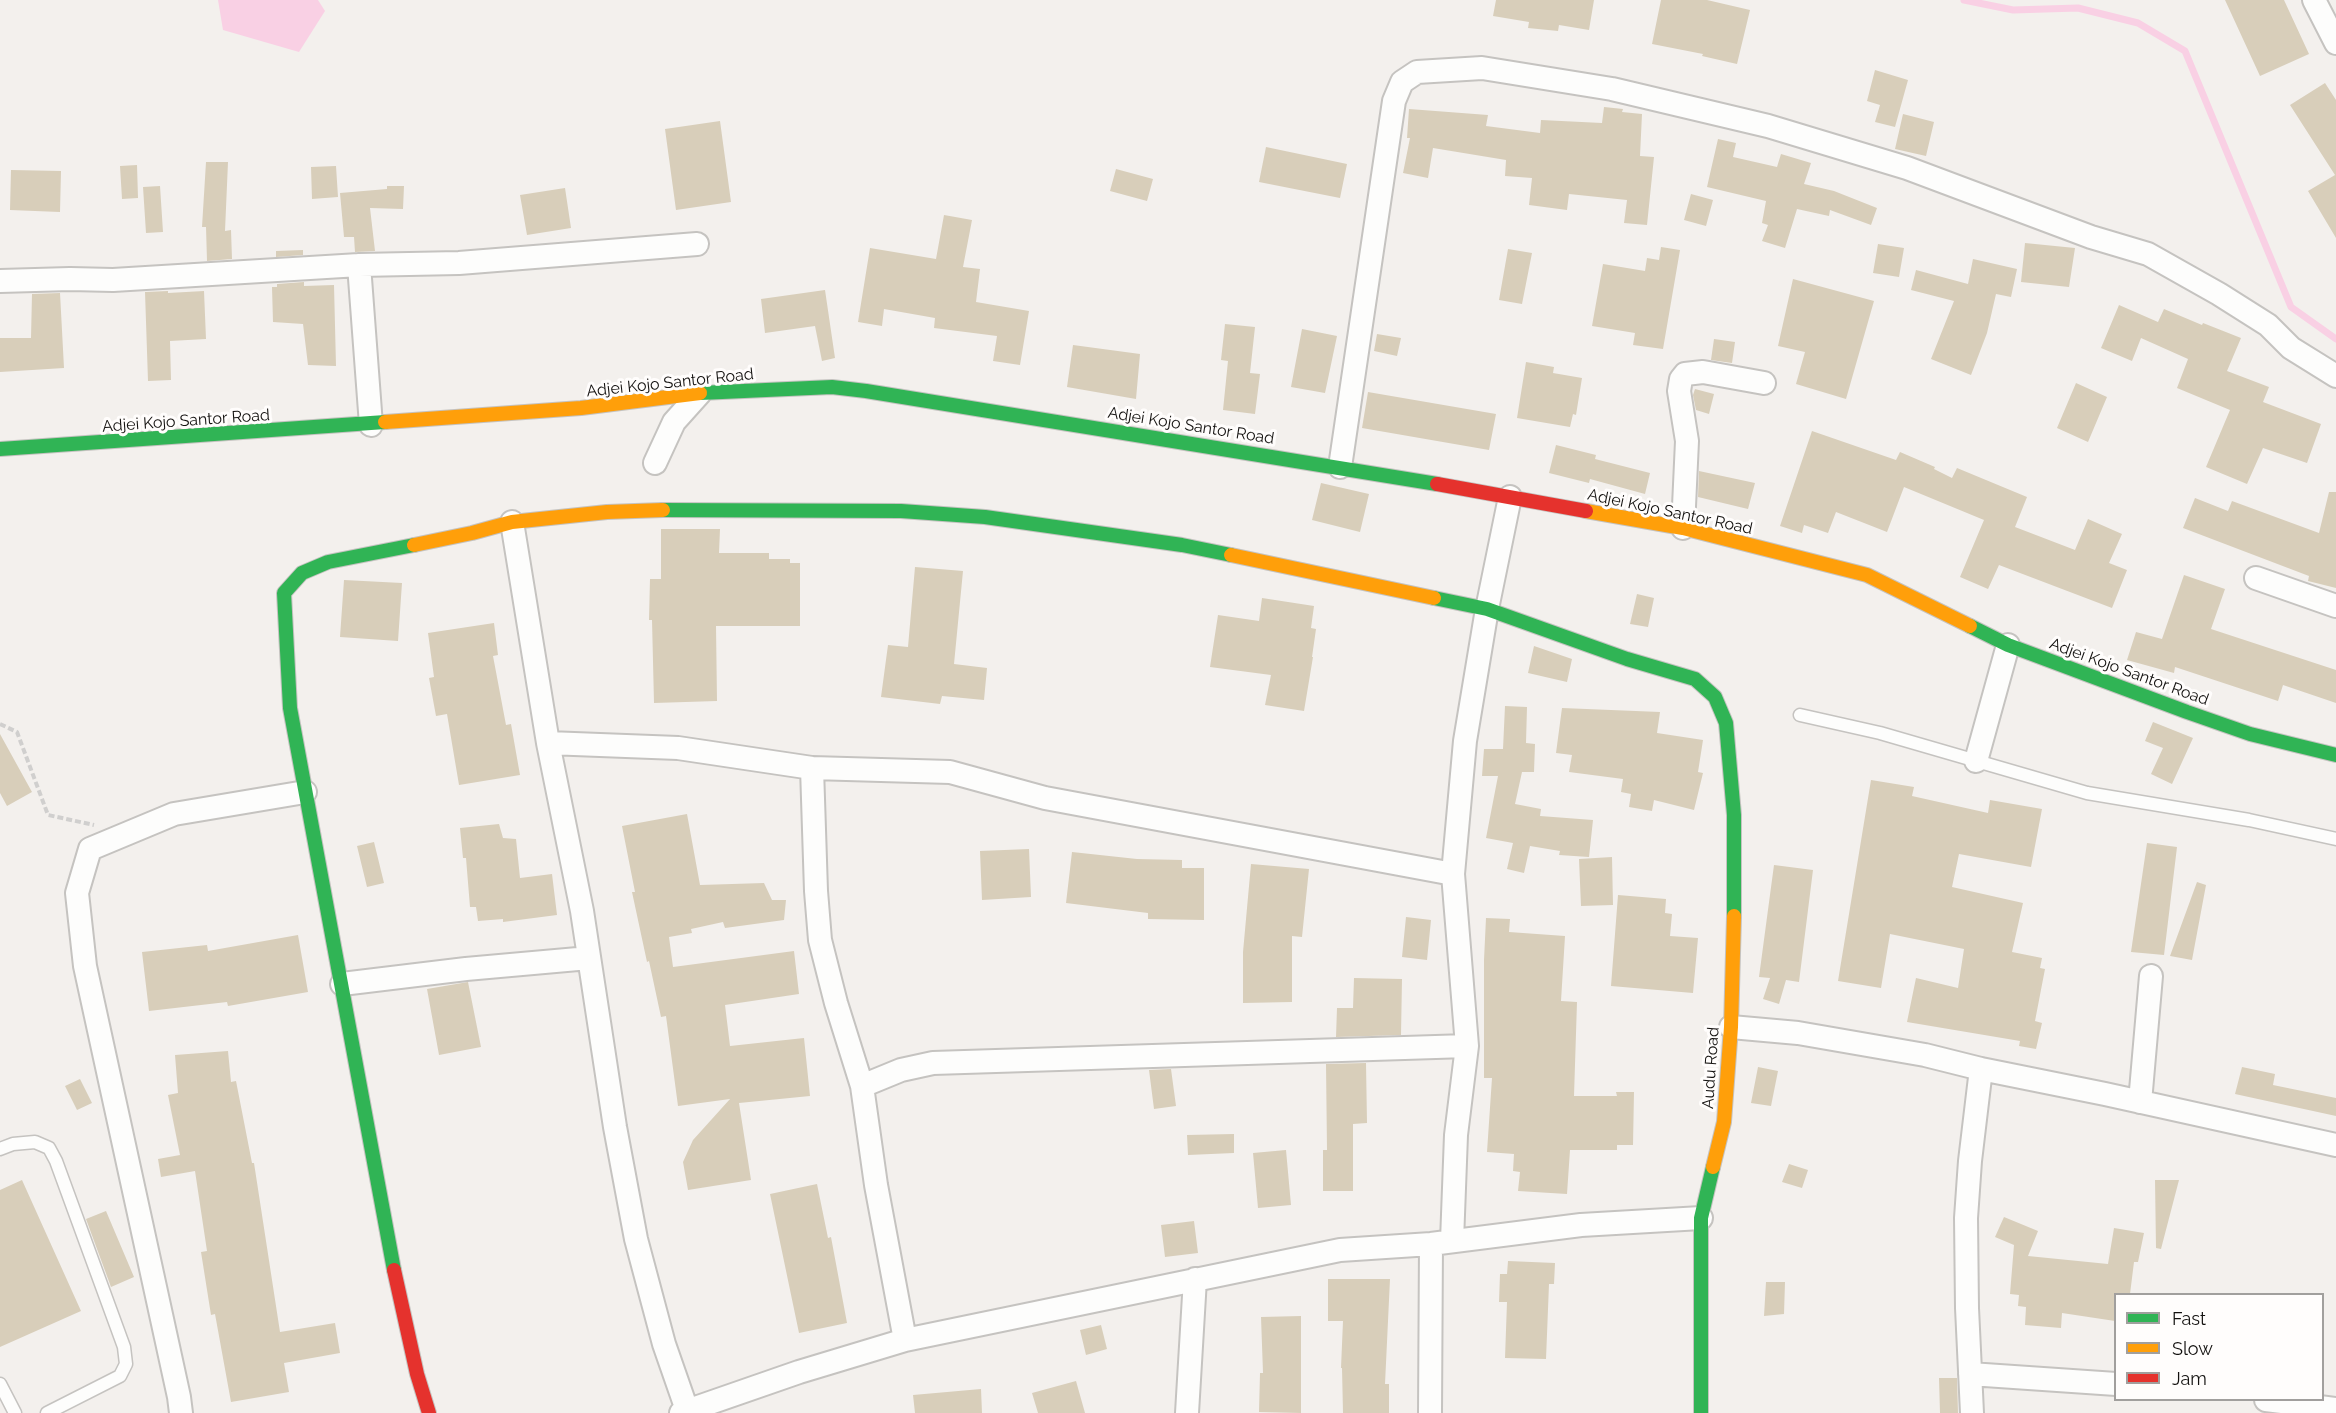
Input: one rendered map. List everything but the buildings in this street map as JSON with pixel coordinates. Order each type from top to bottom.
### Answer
[{"type":"street","points":[[2314,0],[2336,43]]},
{"type":"street","points":[[1340,467],[1364,318],[1394,101],[1402,82],[1417,72],[1482,68],[1612,89],[1768,126],[1907,168],[2091,237],[2148,254],[2268,325],[2291,348],[2336,376]]},
{"type":"street","points":[[0,281],[113,280],[359,265],[459,262],[697,244]]},
{"type":"street","points":[[359,265],[371,424]]},
{"type":"street","points":[[1683,528],[1686,441],[1679,390],[1681,379],[1685,374],[1703,372],[1764,383]]},
{"type":"street","name":"Adjei Kojo Santor Road","points":[[0,449],[581,408],[700,393],[832,387],[867,391],[1340,467],[1683,528],[1867,575],[2008,645],[2240,730],[2336,755]]},
{"type":"street","points":[[655,463],[674,422],[700,393]]},
{"type":"street","points":[[1430,1413],[1441,1243],[1467,1046],[1453,874],[1465,741],[1487,609],[1510,497]]},
{"type":"street","name":"Audu Road","points":[[429,1413],[417,1374],[400,1300],[290,708],[284,593],[302,573],[328,562],[512,522],[649,510],[901,511],[985,517],[1182,545],[1487,609],[1627,659],[1695,679],[1715,697],[1726,723],[1734,815],[1735,893],[1731,1027],[1724,1122],[1701,1218],[1701,1413]]},
{"type":"street","points":[[512,522],[548,743],[582,910],[615,1127],[636,1239],[684,1412],[799,1372],[905,1340],[1340,1250],[1441,1243],[1581,1225],[1701,1218]]},
{"type":"street","points":[[2256,578],[2336,606]]},
{"type":"street","points":[[1976,761],[2008,645]]},
{"type":"street","points":[[548,743],[678,748],[812,768],[950,772],[1056,801],[1453,874]]},
{"type":"street","points":[[812,768],[820,940],[836,1003],[862,1086],[876,1185],[905,1340]]},
{"type":"street","points":[[181,1413],[84,956],[77,893],[90,849],[174,814],[305,792]]},
{"type":"street","points":[[342,984],[466,969],[589,958]]},
{"type":"street","points":[[2140,1102],[2151,976]]},
{"type":"street","points":[[1731,1027],[1810,1035],[1925,1055],[1981,1070],[2336,1145]]},
{"type":"street","points":[[862,1086],[901,1070],[933,1063],[1467,1046]]},
{"type":"street","points":[[1972,1413],[1966,1218],[1981,1070]]},
{"type":"street","points":[[1186,1413],[1195,1279]]},
{"type":"street","points":[[1970,1374],[2114,1384]]},
{"type":"street","points":[[2274,1401],[2336,1409]]},
{"type":"lane","points":[[1800,715],[1880,733],[2087,793],[2249,819],[2336,839]]},
{"type":"lane","points":[[0,1149],[13,1144],[34,1142],[49,1148],[56,1161],[124,1347],[126,1364],[120,1376],[47,1413]]},
{"type":"lane","points":[[0,1384],[15,1413]]},
{"type":"path","points":[[0,724],[17,732],[48,815],[90,823],[119,838]]},
{"type":"shaded area","points":[[218,0],[318,0],[325,11],[299,52],[223,30]]},
{"type":"waterway","points":[[1964,0],[2013,10],[2078,8],[2138,23],[2185,51],[2291,307],[2336,339]]},
{"type":"traffic: fast","points":[[700,393],[832,387],[866,391],[1437,484]]},
{"type":"traffic: fast","points":[[0,449],[385,422]]},
{"type":"traffic: fast","points":[[663,510],[901,511],[985,517],[1182,545],[1231,555]]},
{"type":"traffic: fast","points":[[394,1270],[290,708],[284,593],[302,573],[328,562],[414,545]]},
{"type":"traffic: fast","points":[[1434,598],[1487,609],[1627,659],[1695,679],[1715,697],[1726,723],[1734,815],[1734,916]]},
{"type":"traffic: fast","points":[[1970,626],[2008,645],[2187,712],[2250,734],[2336,755]]},
{"type":"traffic: fast","points":[[1701,1413],[1701,1218],[1713,1167]]},
{"type":"traffic: slow","points":[[385,422],[581,408],[700,393]]},
{"type":"traffic: slow","points":[[414,545],[512,522],[607,512],[663,510]]},
{"type":"traffic: slow","points":[[1586,511],[1683,528],[1867,575],[1970,626]]},
{"type":"traffic: slow","points":[[1231,555],[1434,598]]},
{"type":"traffic: slow","points":[[1713,1167],[1724,1122],[1731,1027],[1734,916]]},
{"type":"traffic: jam","points":[[1437,484],[1586,511]]},
{"type":"traffic: jam","points":[[394,1270],[417,1374],[429,1413]]}]
